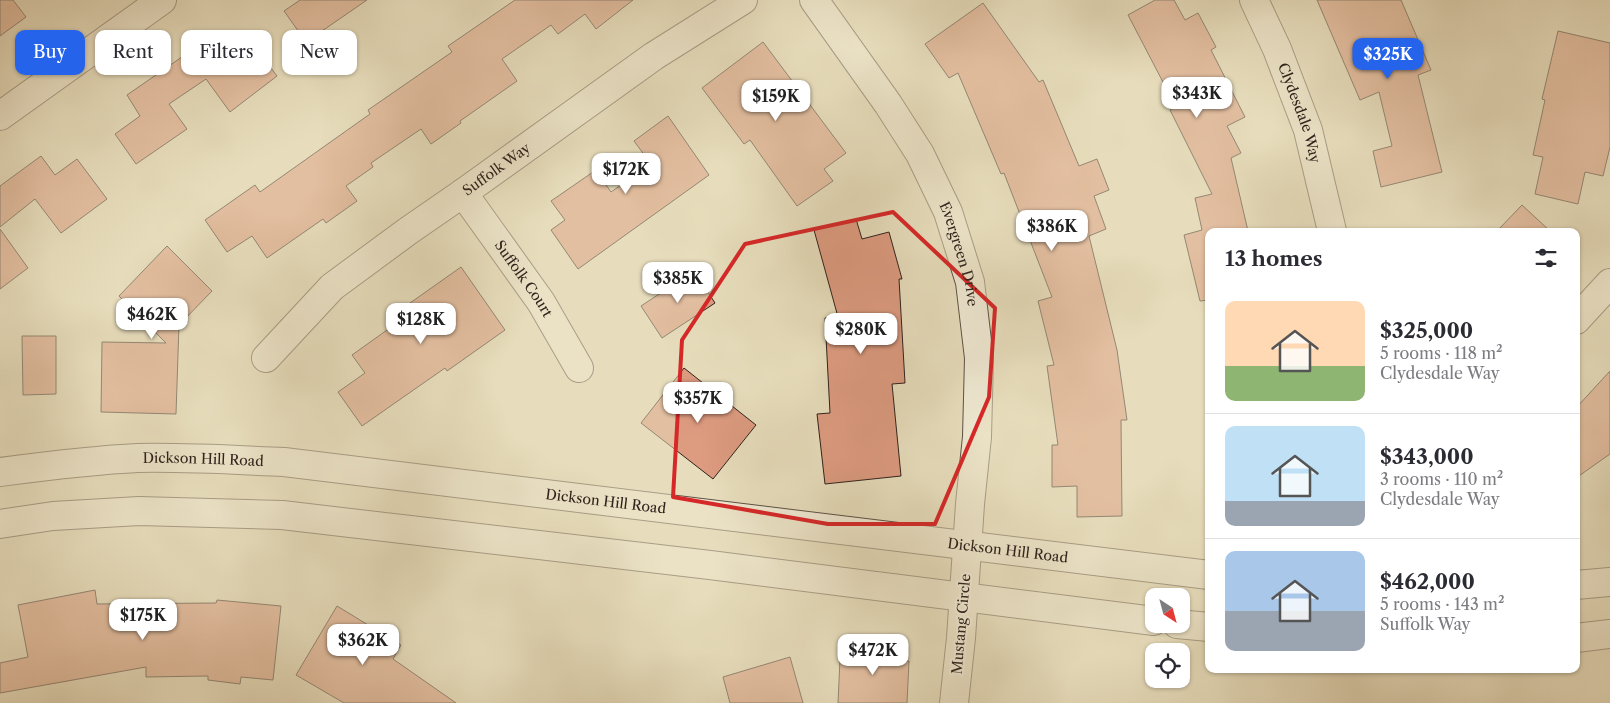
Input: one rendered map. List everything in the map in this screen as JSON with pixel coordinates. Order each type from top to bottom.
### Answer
[{"type":"street","points":[[0,116],[162,0]]},
{"type":"street","name":"Suffolk Way","points":[[266,358],[332,287],[654,56],[743,0]]},
{"type":"street","name":"Evergreen Drive","points":[[814,0],[888,104],[920,154],[948,212],[970,282],[978,358],[977,437],[968,545]]},
{"type":"street","name":"Clydesdale Way","points":[[1254,0],[1277,49],[1308,130],[1331,228]]},
{"type":"street","name":"Suffolk Court","points":[[463,193],[542,302],[579,368]]},
{"type":"street","points":[[1580,316],[1610,283]]},
{"type":"street","name":"Dickson Hill Road","points":[[0,472],[49,465],[137,458],[210,458],[284,462],[1205,575]]},
{"type":"street","points":[[0,524],[54,516],[139,511],[282,515],[710,565],[1145,620]]},
{"type":"street","name":"Mustang Circle","points":[[954,703],[968,545]]},
{"type":"street","points":[[1580,585],[1610,582]]},
{"type":"street","points":[[1190,625],[1205,627]]},
{"type":"street","points":[[1580,638],[1610,634]]},
{"type":"highlighted area","points":[[893,212],[995,308],[989,397],[935,524],[828,524],[673,497],[682,340],[745,244]]},
{"type":"building","points":[[0,0],[13,0],[26,17],[0,36]]},
{"type":"building","points":[[300,0],[367,0],[323,30],[297,30],[284,11]]},
{"type":"building","points":[[515,0],[633,0],[596,29],[585,14],[558,34],[551,25],[502,59],[517,81],[431,144],[421,129],[371,163],[373,167],[346,186],[357,201],[326,223],[323,219],[267,258],[252,236],[227,252],[205,220],[255,185],[260,192],[370,114],[368,110],[452,52],[448,46]]},
{"type":"building","points":[[1155,0],[1174,0],[1185,20],[1198,13],[1216,47],[1211,50],[1245,117],[1227,126],[1241,153],[1231,158],[1247,228],[1205,228],[1205,300],[1200,301],[1184,235],[1202,230],[1195,198],[1212,194],[1170,110],[1176,107],[1128,15]]},
{"type":"building","points":[[1317,0],[1401,0],[1431,70],[1418,75],[1442,172],[1381,187],[1373,151],[1392,146],[1379,92],[1360,100]]},
{"type":"building","points":[[983,3],[1039,82],[1043,80],[1079,166],[1097,159],[1109,190],[1094,196],[1106,229],[1089,236],[1117,350],[1127,420],[1121,420],[1122,516],[1077,517],[1077,486],[1052,487],[1052,445],[1058,445],[1047,366],[1054,365],[1038,301],[1052,297],[1004,173],[1001,174],[958,73],[949,78],[925,44]]},
{"type":"building","points":[[1558,31],[1610,43],[1610,147],[1603,176],[1585,172],[1578,204],[1535,194],[1543,157],[1533,155],[1545,100],[1542,99]]},
{"type":"building","points":[[763,42],[846,153],[824,169],[833,181],[797,206],[750,140],[744,144],[702,88]]},
{"type":"building","points":[[181,57],[181,75],[272,75],[272,69],[277,76],[230,112],[206,79],[169,104],[187,129],[136,164],[115,134],[140,116],[127,95],[156,75],[171,75],[171,65]]},
{"type":"building","points":[[668,116],[709,175],[578,269],[551,230],[565,220],[551,201],[596,170],[611,192],[651,164],[634,141]]},
{"type":"building","points":[[41,156],[55,175],[77,159],[107,199],[61,233],[35,199],[0,227],[0,186]]},
{"type":"building","points":[[1522,205],[1547,228],[1500,228]]},
{"type":"building","points":[[856,219],[862,239],[889,232],[902,279],[899,279],[905,383],[892,384],[901,476],[825,484],[817,414],[830,413],[825,318],[838,317],[814,230]]},
{"type":"building","points":[[0,229],[28,268],[0,289]]},
{"type":"building","points":[[167,246],[212,291],[179,325],[176,414],[101,412],[102,342],[166,343],[119,296]]},
{"type":"building","points":[[461,267],[505,330],[447,371],[445,368],[362,426],[338,392],[365,373],[352,355],[408,315],[403,308]]},
{"type":"building","points":[[694,271],[715,303],[662,338],[641,306]]},
{"type":"building","points":[[22,336],[56,336],[56,394],[23,395]]},
{"type":"building","points":[[684,368],[756,425],[713,479],[641,423]]},
{"type":"building","points":[[1610,371],[1610,454],[1580,475],[1580,404]]},
{"type":"building","points":[[95,590],[97,604],[216,603],[217,600],[281,606],[273,680],[241,677],[240,684],[208,680],[208,676],[146,677],[146,667],[0,693],[0,663],[28,657],[18,605]]},
{"type":"building","points":[[337,606],[401,645],[393,659],[456,703],[344,703],[296,675]]},
{"type":"building","points":[[858,639],[889,640],[887,660],[909,661],[907,703],[838,703],[840,659],[857,659]]},
{"type":"building","points":[[790,657],[803,703],[730,703],[723,677]]}]
